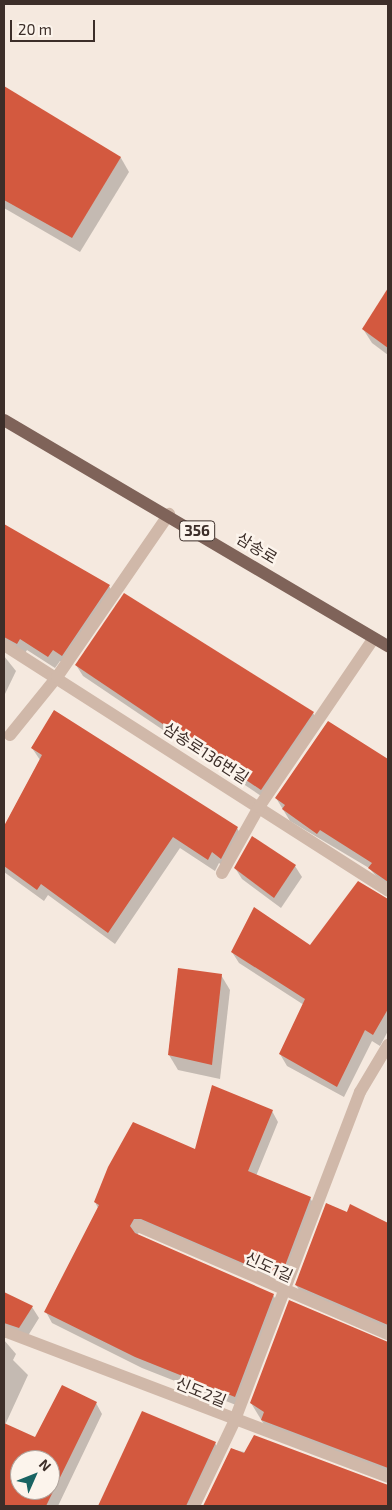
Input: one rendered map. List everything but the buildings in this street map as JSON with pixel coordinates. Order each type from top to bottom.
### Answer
[{"type":"main road","name":"삼송로","points":[[4,420],[169,514],[388,646]]},
{"type":"street","points":[[10,735],[57,677],[169,514]]},
{"type":"street","points":[[222,873],[259,807],[374,638]]},
{"type":"street","name":"삼송로136번길","points":[[4,645],[57,677],[388,891]]},
{"type":"street","points":[[194,1506],[234,1422],[282,1291],[360,1092],[388,1045]]},
{"type":"street","name":"신도1길","points":[[138,1226],[282,1291],[388,1334]]},
{"type":"street","name":"신도2길","points":[[4,1331],[234,1422],[388,1477]]}]
